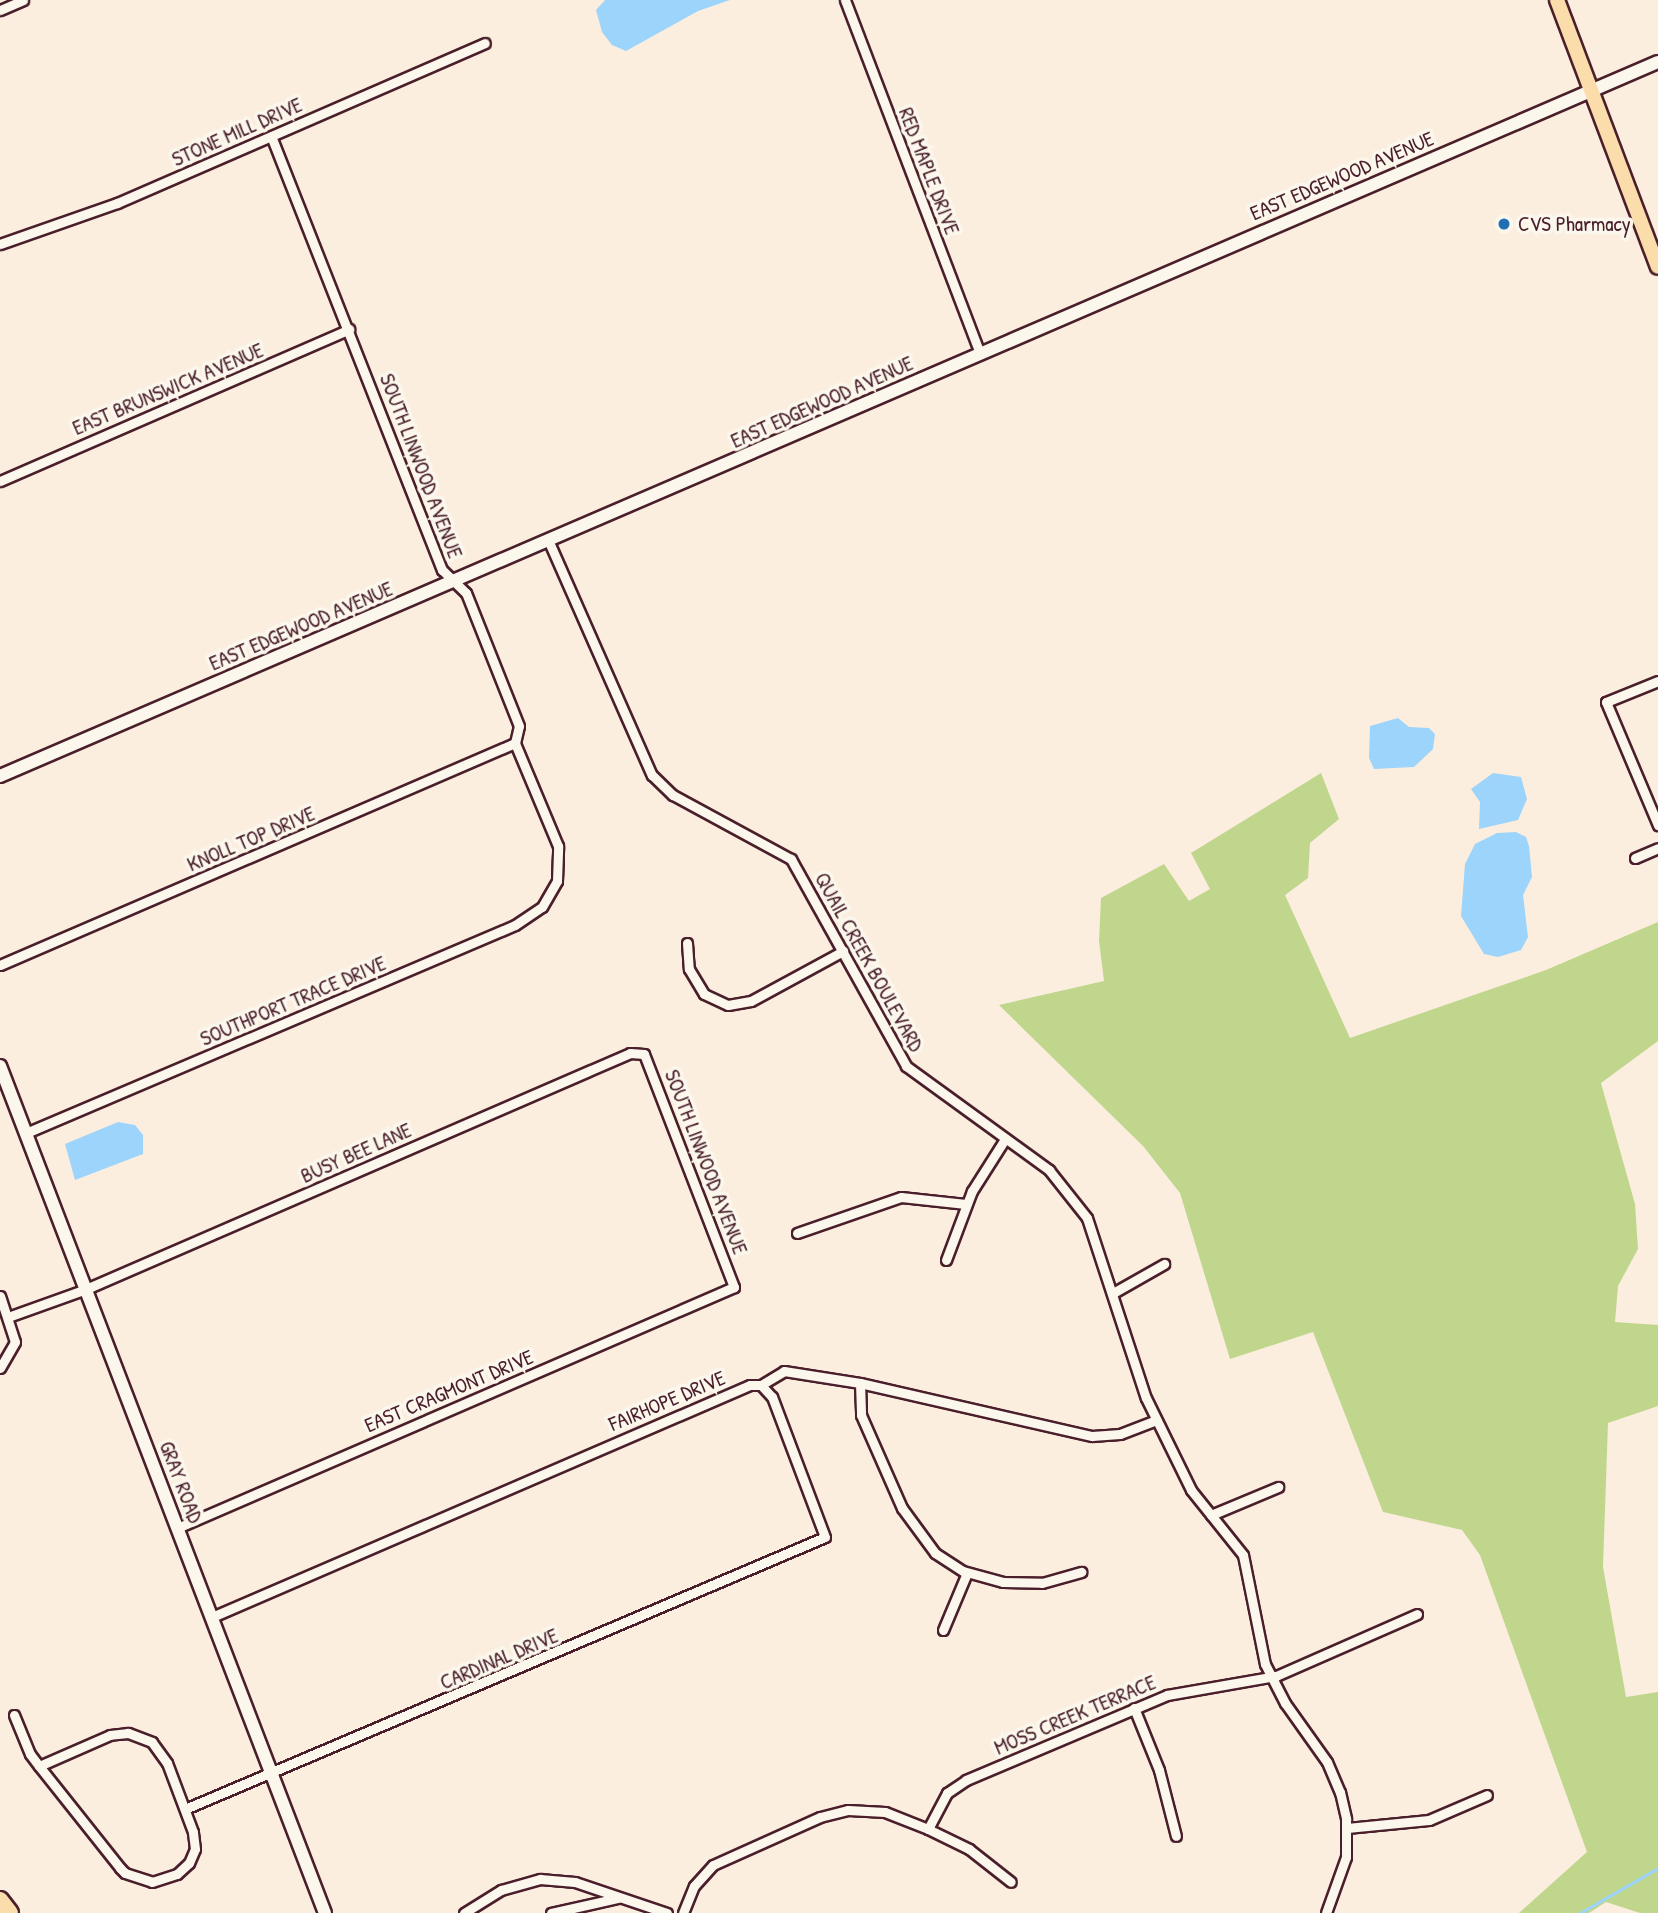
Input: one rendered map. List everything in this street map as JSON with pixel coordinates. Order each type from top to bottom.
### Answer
[{"type":"highway","points":[[0,1900],[10,1913]]},
{"type":"main road","points":[[1557,0],[1658,267]]},
{"type":"main road","name":"EAST EDGEWOOD AVENUE","points":[[0,776],[1658,62]]},
{"type":"main road","name":"GRAY ROAD","points":[[0,1066],[325,1913]]},
{"type":"street","points":[[0,10],[23,0]]},
{"type":"street","name":"RED MAPLE DRIVE","points":[[845,0],[980,354]]},
{"type":"street","name":"STONE MILL DRIVE","points":[[0,244],[98,211],[485,43]]},
{"type":"street","name":"SOUTH LINWOOD AVENUE","points":[[271,136],[442,570],[466,593],[519,726],[515,743],[555,837],[557,881]]},
{"type":"street","name":"EAST BRUNSWICK AVENUE","points":[[0,481],[349,330]]},
{"type":"street","name":"QUAIL CREEK BOULEVARD","points":[[548,542],[652,775],[673,795],[791,859],[906,1066],[1049,1170],[1077,1201],[1095,1235],[1142,1387],[1156,1420],[1187,1483],[1246,1561],[1254,1628],[1271,1678],[1331,1770],[1347,1828],[1344,1871],[1326,1913]]},
{"type":"street","points":[[1658,681],[1606,702],[1658,825]]},
{"type":"street","name":"KNOLL TOP DRIVE","points":[[0,965],[515,743]]},
{"type":"street","points":[[1634,858],[1658,848]]},
{"type":"street","name":"SOUTHPORT TRACE DRIVE","points":[[26,1133],[522,921],[542,907],[557,881]]},
{"type":"street","points":[[687,943],[689,969],[704,994],[728,1005],[751,1001],[843,951]]},
{"type":"street","name":"SOUTH LINWOOD AVENUE","points":[[640,1052],[659,1085],[734,1287]]},
{"type":"street","name":"BUSY BEE LANE","points":[[8,1317],[86,1289],[640,1052]]},
{"type":"street","points":[[946,1260],[966,1204],[1004,1139]]},
{"type":"street","points":[[797,1233],[901,1197],[966,1204]]},
{"type":"street","points":[[1113,1293],[1164,1264]]},
{"type":"street","name":"EAST CRAGMONT DRIVE","points":[[177,1528],[734,1287]]},
{"type":"street","points":[[0,1296],[15,1342],[0,1368]]},
{"type":"street","name":"FAIRHOPE DRIVE","points":[[212,1617],[750,1385],[761,1385],[777,1373],[791,1370],[1092,1436],[1120,1434],[1156,1420]]},
{"type":"street","points":[[860,1383],[863,1419],[906,1517],[935,1553],[967,1573],[1003,1582],[1042,1583],[1081,1572]]},
{"type":"street","name":"CARDINAL DRIVE","points":[[185,1809],[272,1776],[825,1537],[772,1397],[761,1385]]},
{"type":"street","points":[[1211,1515],[1278,1487]]},
{"type":"street","points":[[943,1630],[967,1573]]},
{"type":"street","name":"MOSS CREEK TERRACE","points":[[928,1829],[947,1793],[966,1780],[1134,1707],[1175,1692],[1271,1678],[1417,1614]]},
{"type":"street","points":[[1134,1707],[1159,1770],[1176,1836]]},
{"type":"street","points":[[14,1715],[39,1766],[120,1868],[138,1881],[160,1881],[189,1863],[195,1840],[163,1754],[137,1734],[110,1735],[39,1766]]},
{"type":"street","points":[[1347,1828],[1429,1820],[1487,1795]]},
{"type":"street","points":[[683,1913],[694,1886],[713,1865],[829,1814],[885,1812],[968,1849],[1011,1882]]},
{"type":"street","points":[[464,1913],[501,1890],[540,1879],[575,1882],[667,1913]]},
{"type":"street","points":[[551,1913],[620,1898]]},
{"type":"green space","points":[[1321,773],[1339,819],[1310,843],[1308,878],[1285,895],[1350,1038],[1546,970],[1658,922],[1658,1041],[1601,1083],[1635,1204],[1638,1249],[1618,1286],[1615,1322],[1658,1325],[1658,1406],[1608,1423],[1603,1567],[1626,1697],[1658,1692],[1658,1913],[1640,1913],[1606,1902],[1589,1913],[1519,1913],[1587,1852],[1480,1555],[1462,1530],[1383,1512],[1313,1332],[1230,1359],[1180,1193],[1143,1146],[999,1005],[1104,981],[1099,941],[1101,898],[1164,864],[1189,901],[1210,889],[1191,853]]},
{"type":"water","points":[[605,0],[730,0],[698,11],[626,51],[612,45],[602,32],[596,10]]},
{"type":"water","points":[[1398,718],[1409,727],[1429,728],[1435,734],[1433,749],[1414,767],[1374,769],[1369,758],[1370,726]]},
{"type":"water","points":[[1493,773],[1521,777],[1527,799],[1518,820],[1479,829],[1480,802],[1471,789]]},
{"type":"water","points":[[1516,832],[1526,837],[1529,846],[1532,877],[1523,895],[1528,937],[1521,950],[1498,957],[1484,954],[1461,916],[1465,864],[1475,844],[1497,833]]},
{"type":"water","points":[[118,1122],[135,1125],[143,1135],[143,1154],[75,1180],[65,1144]]},
{"type":"waterway","points":[[1580,1913],[1658,1868]]},
{"type":"place","name":"CVS Pharmacy","points":[[1504,224]]}]
